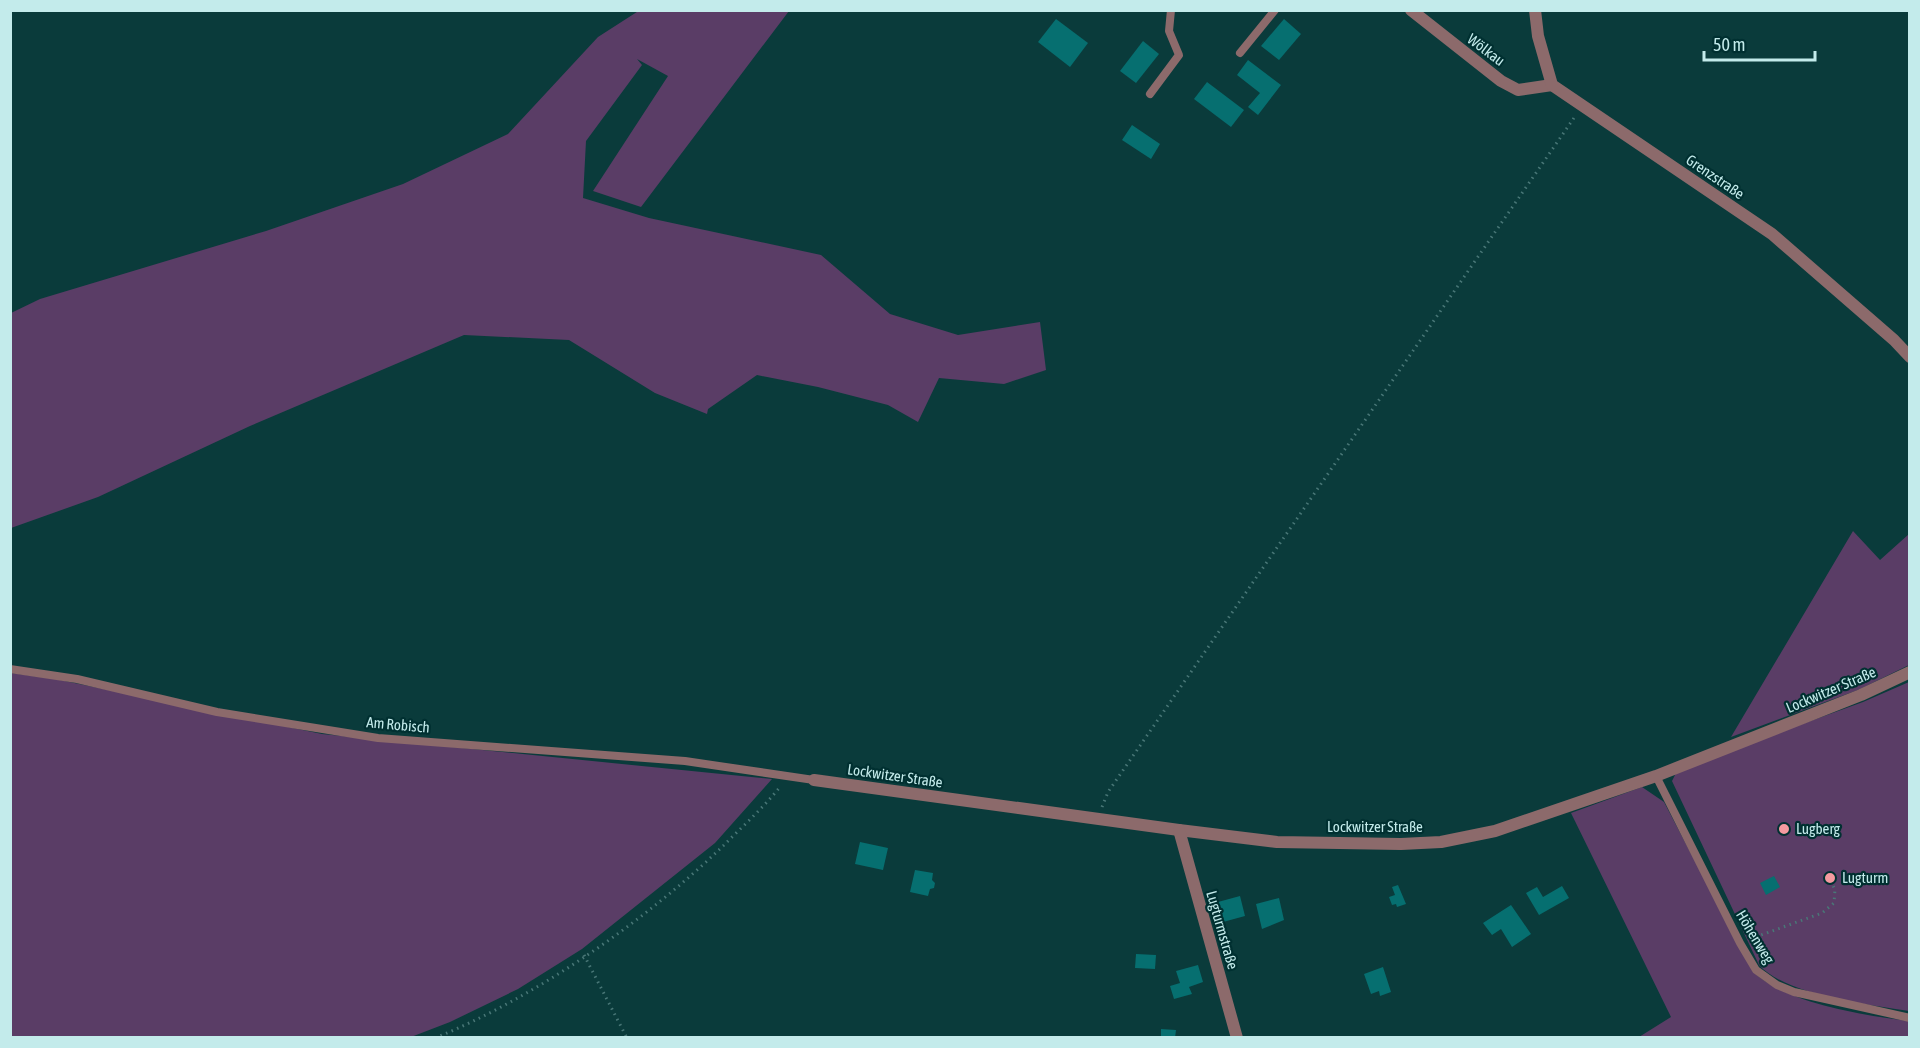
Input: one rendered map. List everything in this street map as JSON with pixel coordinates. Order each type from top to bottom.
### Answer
[{"type":"street","name":"Wölkau","points":[[1411,10],[1501,81],[1518,90],[1552,85]]},
{"type":"street","points":[[1535,10],[1538,36],[1552,85]]},
{"type":"street","name":"Grenzstraße","points":[[1552,85],[1772,234],[1894,340],[1910,357]]},
{"type":"street","name":"Lockwitzer Straße","points":[[814,780],[1277,842],[1401,844],[1441,842],[1495,831],[1656,776],[1861,695],[1910,672]]},
{"type":"street","name":"Lugturmstraße","points":[[1179,830],[1237,1038]]},
{"type":"lane","points":[[1150,94],[1179,55],[1169,31],[1171,10]]},
{"type":"lane","points":[[1240,53],[1275,10]]},
{"type":"lane","name":"Am Robisch","points":[[10,669],[77,679],[217,712],[378,738],[685,761],[814,780]]},
{"type":"lane","name":"Höhenweg","points":[[1656,776],[1740,943],[1756,970],[1777,985],[1813,997],[1910,1018]]},
{"type":"path","points":[[1098,818],[1108,792],[1582,106]]},
{"type":"path","points":[[435,1038],[530,991],[638,918],[705,862],[774,794],[787,777]]},
{"type":"path","points":[[1740,943],[1822,913],[1834,903],[1835,890],[1831,881]]},
{"type":"path","points":[[584,955],[627,1038]]},
{"type":"shaded area","points":[[640,10],[789,11],[641,207],[593,191],[668,76],[637,59],[642,65],[586,141],[583,198],[649,218],[821,255],[890,314],[958,335],[1040,322],[1046,370],[1004,384],[939,378],[918,422],[888,405],[818,387],[757,375],[708,409],[707,414],[655,393],[569,340],[464,335],[250,426],[98,497],[11,528],[11,313],[40,299],[266,231],[403,184],[508,134],[598,37]]},
{"type":"shaded area","points":[[1853,531],[1880,560],[1909,534],[1909,665],[1858,690],[1731,737]]},
{"type":"shaded area","points":[[11,673],[55,679],[322,734],[772,779],[715,843],[582,949],[518,989],[450,1022],[411,1037],[11,1038]]},
{"type":"shaded area","points":[[1909,682],[1909,1011],[1851,1002],[1808,991],[1788,984],[1759,965],[1672,781],[1678,769],[1863,702]]},
{"type":"shaded area","points":[[1642,787],[1664,802],[1753,972],[1768,983],[1806,1000],[1848,1011],[1909,1021],[1909,1037],[1639,1037],[1671,1017],[1571,813]]},
{"type":"building","points":[[1056,19],[1088,43],[1070,67],[1038,42]]},
{"type":"building","points":[[1284,19],[1301,34],[1279,60],[1261,46]]},
{"type":"building","points":[[1143,41],[1159,54],[1136,83],[1120,71]]},
{"type":"building","points":[[1248,60],[1281,85],[1258,115],[1248,107],[1260,93],[1237,75]]},
{"type":"building","points":[[1207,82],[1244,110],[1231,127],[1194,99]]},
{"type":"building","points":[[1132,125],[1160,144],[1151,159],[1122,140]]},
{"type":"building","points":[[860,842],[888,848],[883,870],[855,864]]},
{"type":"building","points":[[915,870],[933,873],[934,888],[930,889],[928,896],[910,892]]},
{"type":"building","points":[[1774,876],[1780,887],[1766,895],[1760,883]]},
{"type":"building","points":[[1398,885],[1406,904],[1397,907],[1396,904],[1392,905],[1389,897],[1395,895],[1392,887]]},
{"type":"building","points":[[1562,886],[1569,898],[1539,915],[1526,893],[1537,887],[1543,897]]},
{"type":"building","points":[[1240,896],[1245,916],[1223,922],[1218,902]]},
{"type":"building","points":[[1279,898],[1284,920],[1262,929],[1256,904]]},
{"type":"building","points":[[1511,905],[1531,934],[1512,947],[1501,929],[1492,935],[1483,923]]},
{"type":"building","points":[[1136,954],[1156,955],[1155,969],[1135,968]]},
{"type":"building","points":[[1198,965],[1203,982],[1189,987],[1192,994],[1174,999],[1170,986],[1180,983],[1176,971]]},
{"type":"building","points":[[1383,967],[1391,992],[1380,996],[1379,991],[1371,994],[1364,974]]},
{"type":"building","points":[[1161,1029],[1176,1030],[1175,1038],[1161,1038]]},
{"type":"place","name":"Lugberg","points":[[1784,829]]},
{"type":"place","name":"Lugturm","points":[[1830,878]]}]
